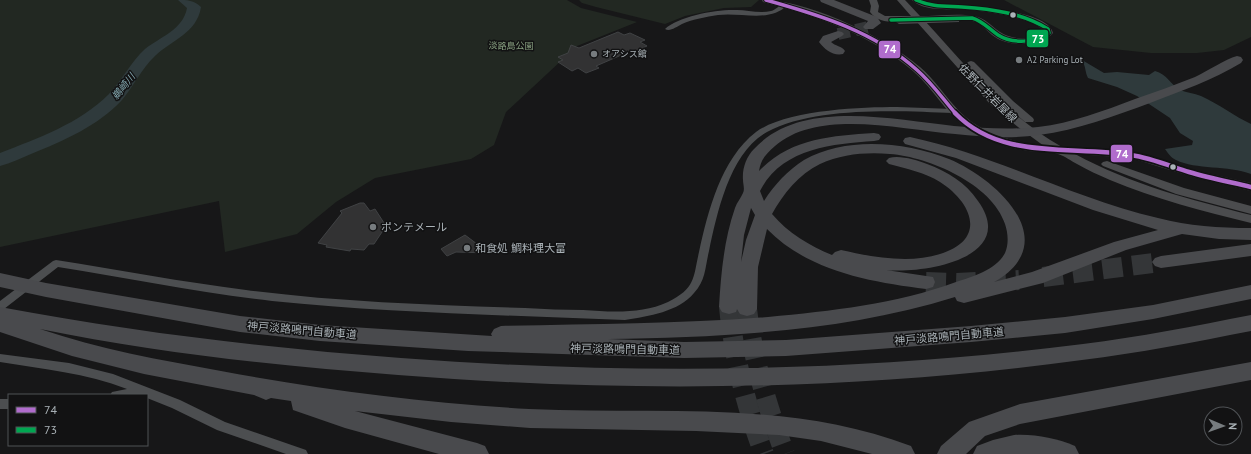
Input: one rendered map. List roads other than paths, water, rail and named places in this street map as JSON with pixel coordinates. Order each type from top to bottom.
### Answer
[{"type":"highway","points":[[825,0],[873,19],[876,23],[869,26]]},
{"type":"highway","points":[[838,34],[827,38],[825,42],[830,48],[839,51]]},
{"type":"highway","points":[[926,282],[862,273],[826,256],[816,248],[789,234],[769,218],[754,197],[750,177],[754,160],[760,152],[776,138],[798,128],[822,122],[871,121],[999,135],[1038,131],[1083,123],[1195,81],[1227,67],[1237,60]]},
{"type":"highway","points":[[729,308],[733,248],[740,217],[750,192],[766,170],[784,156],[806,145],[833,139],[875,137],[920,143],[967,157],[1079,200],[1148,222],[1191,231],[1225,234],[1251,234]]},
{"type":"highway","points":[[747,309],[750,258],[767,209],[776,195],[795,174],[816,160],[848,150],[882,149],[920,155],[951,166],[980,182],[1000,200],[1014,222],[1017,242],[1009,261],[993,274],[971,284],[892,308]]},
{"type":"highway","points":[[760,226],[771,210],[783,197],[802,182],[824,169],[837,164],[859,160],[878,159],[912,165],[938,175],[960,189],[968,197],[977,215],[979,225],[978,234],[973,242],[953,257],[939,261],[922,264],[885,264],[826,256]]},
{"type":"highway","points":[[385,338],[468,334],[657,331],[798,322],[862,314],[958,297],[1036,278],[1142,239],[1193,228],[1251,221]]},
{"type":"highway","points":[[1161,262],[1251,250]]},
{"type":"highway","name":"神戸淡路鳴門自動車道","points":[[0,280],[46,290],[240,324],[385,338],[468,343],[684,350],[786,348],[885,342],[1065,325],[1153,312],[1251,292]]},
{"type":"highway","points":[[0,314],[80,329],[189,346],[306,360],[439,371],[580,377],[686,379],[803,376],[988,362],[1090,351],[1179,337],[1251,323]]},
{"type":"highway","points":[[0,324],[72,348],[144,366],[334,400],[476,415],[570,420],[746,422],[783,424],[867,441],[903,454]]},
{"type":"highway","points":[[949,454],[977,429],[1020,414],[1251,371]]},
{"type":"highway","points":[[257,387],[345,418],[477,454]]},
{"type":"highway","points":[[985,454],[1012,445],[1040,446],[1067,454]]},
{"type":"street","points":[[768,0],[831,19],[856,30],[890,49],[917,70],[934,87],[953,111],[970,125],[1030,148],[1048,150],[1098,151],[1132,155],[1251,187]]},
{"type":"street","points":[[873,0],[875,6],[874,12],[877,16],[884,19],[898,21],[961,19],[981,20],[999,36],[1016,40],[1040,38],[1047,35],[1049,31],[1045,26],[1036,22],[1006,14],[973,8],[927,5],[916,0]]},
{"type":"street","name":"佐野仁井岩屋線","points":[[901,0],[994,102],[1009,116],[1038,136],[1073,157],[1134,186],[1179,201],[1251,221]]},
{"type":"street","name":"佐野仁井岩屋線","points":[[912,0],[1020,114],[1068,146],[1111,166],[1157,184],[1251,210]]},
{"type":"street","points":[[668,28],[680,22],[729,11],[763,14],[774,13],[784,5]]},
{"type":"street","points":[[941,7],[931,10],[929,14],[946,37]]},
{"type":"street","points":[[1006,14],[1015,18],[1026,30],[1026,37],[1016,40]]},
{"type":"street","points":[[0,306],[56,263],[134,275],[173,284],[273,297],[340,303],[625,316],[654,312],[668,307],[687,294],[698,283],[707,236],[724,185],[738,156],[746,145],[760,134],[776,125],[794,120],[849,110],[890,109],[953,111]]},
{"type":"street","points":[[0,358],[69,368],[113,379],[176,404],[221,426],[302,454]]},
{"type":"street","points":[[131,394],[146,393]]},
{"type":"waterway","name":"鵜崎川","points":[[0,160],[64,133],[89,118],[110,102],[144,59],[156,48],[178,33],[189,22],[193,15],[194,7],[184,0]]},
{"type":"tunnel","points":[[838,34],[869,27]]},
{"type":"tunnel","points":[[1043,277],[1161,262]]},
{"type":"tunnel","points":[[926,282],[957,283],[1019,280]]},
{"type":"tunnel","points":[[729,307],[734,345],[746,400],[764,454]]},
{"type":"tunnel","points":[[747,309],[757,365],[772,418],[785,454]]},
{"type":"place","name":"オアシス館","points":[[594,54]]},
{"type":"place","name":"A2 Parking Lot","points":[[1019,60]]},
{"type":"place","name":"ポンテメール","points":[[373,227]]},
{"type":"place","name":"和食処 鯛料理大富","points":[[467,248]]},
{"type":"park label","name":"淡路島公園","points":[[511,46]]}]
